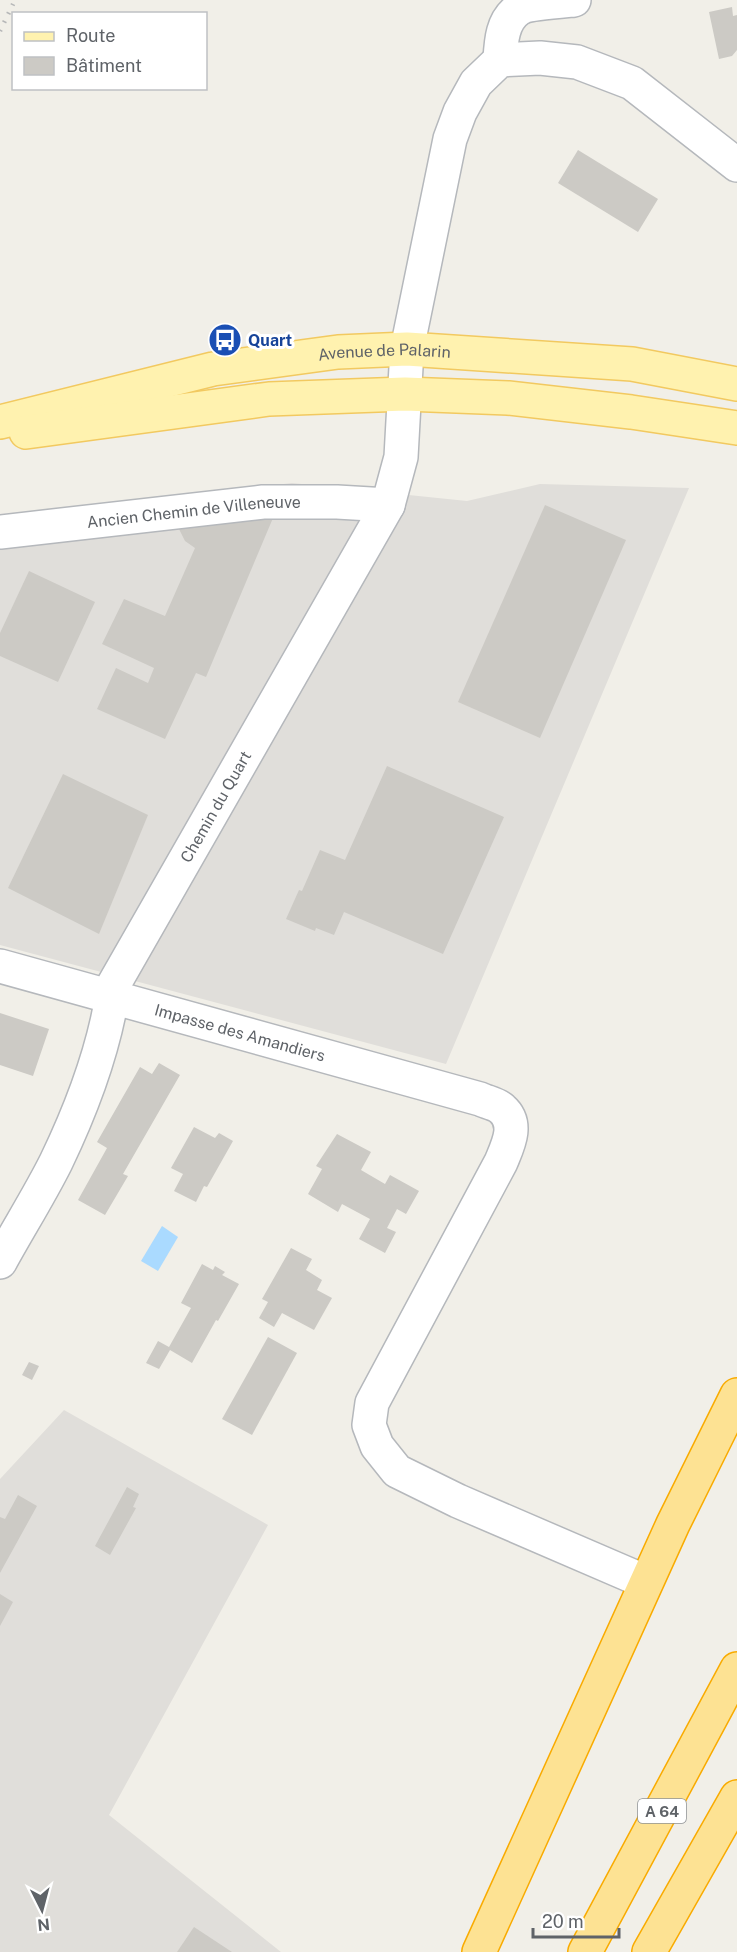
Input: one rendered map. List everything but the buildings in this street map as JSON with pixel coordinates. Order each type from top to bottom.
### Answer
[{"type":"highway","points":[[479,1952],[646,1582],[737,1395]]},
{"type":"highway","name":"A 64","points":[[585,1952],[737,1669]]},
{"type":"highway","points":[[649,1952],[737,1797]]},
{"type":"main road","name":"Avenue de Palarin","points":[[0,422],[213,369],[338,352],[407,349],[632,364],[737,384]]},
{"type":"main road","points":[[0,435],[270,399],[405,394],[508,399],[631,412],[737,428]]},
{"type":"street","points":[[574,0],[520,8],[509,19],[501,37],[500,60],[540,58],[578,63],[632,83],[737,165]]},
{"type":"street","name":"Chemin du Quart","points":[[0,1262],[56,1161],[86,1087],[110,1014],[114,984],[388,505],[401,457],[407,349],[450,139],[460,112],[476,83],[500,60]]},
{"type":"street","name":"Ancien Chemin de Villeneuve","points":[[0,532],[263,502],[388,505]]},
{"type":"street","name":"Impasse des Amandiers","points":[[0,966],[480,1099],[501,1108],[510,1122],[511,1138],[501,1162],[372,1403],[369,1425],[377,1446],[397,1471],[458,1501],[646,1582]]},
{"type":"shaded area","points":[[292,483],[467,501],[540,484],[689,488],[446,1064],[0,945],[0,518]]},
{"type":"shaded area","points":[[64,1410],[268,1525],[109,1815],[281,1952],[0,1952],[0,1479]]},
{"type":"water","points":[[162,1226],[178,1237],[158,1271],[141,1261]]},
{"type":"railway","points":[[0,31],[15,0]]},
{"type":"place","name":"Quart","points":[[225,340]]}]
